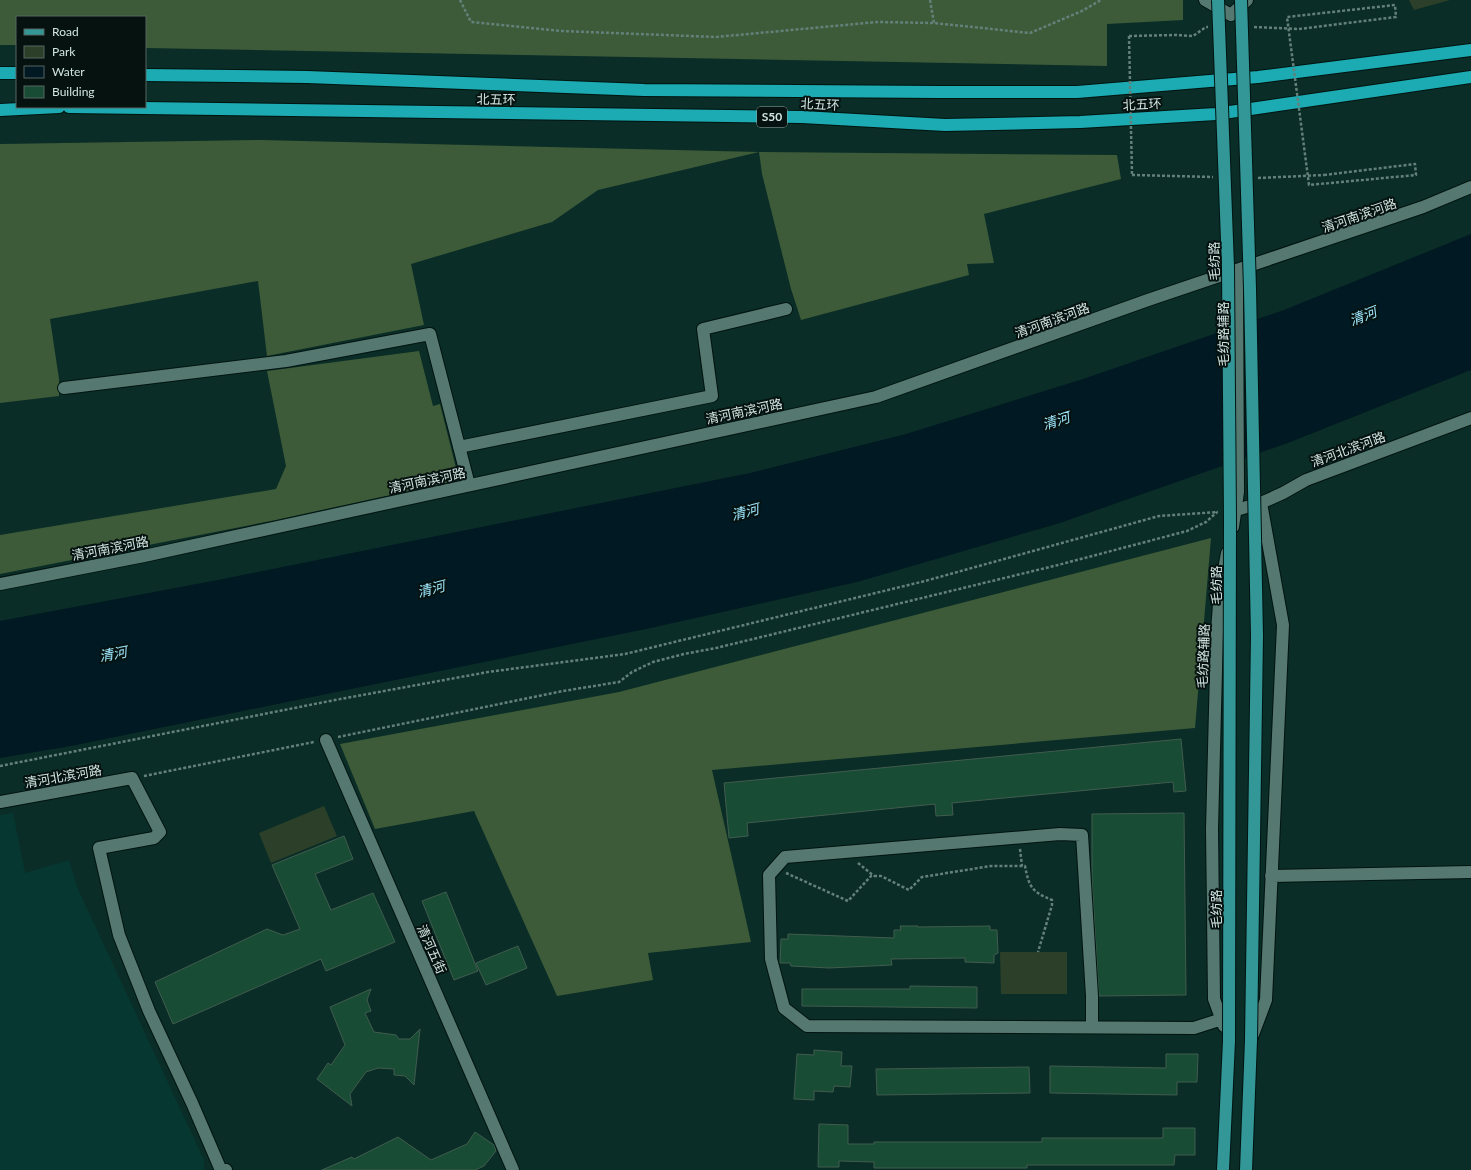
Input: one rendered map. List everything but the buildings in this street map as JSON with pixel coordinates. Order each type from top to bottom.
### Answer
[{"type":"highway","name":"北五环","points":[[146,75],[306,77],[644,90],[1077,92],[1258,77],[1471,50]]},
{"type":"highway","points":[[0,73],[16,73]]},
{"type":"highway","name":"北五环","points":[[142,108],[802,117],[952,124],[1080,122],[1216,114],[1471,76]]},
{"type":"highway","points":[[0,106],[16,106]]},
{"type":"highway","points":[[0,110],[39,108]]},
{"type":"main road","name":"毛纺路","points":[[1218,0],[1228,275],[1230,510],[1229,1041],[1223,1170]]},
{"type":"main road","points":[[1241,0],[1250,289],[1257,636],[1251,1040],[1246,1170]]},
{"type":"street","points":[[1205,0],[1230,15],[1248,0]]},
{"type":"street","name":"清河南滨河路","points":[[0,584],[152,554],[876,397],[1148,300],[1422,208],[1471,187]]},
{"type":"street","name":"毛纺路辅路","points":[[1229,1041],[1214,999],[1212,830],[1216,663],[1220,591],[1236,510],[1238,492],[1238,271]]},
{"type":"street","points":[[459,447],[712,396],[703,329],[786,309]]},
{"type":"street","points":[[64,388],[286,361],[430,334],[469,485]]},
{"type":"street","name":"清河北滨河路","points":[[1236,510],[1261,503],[1306,480],[1471,418]]},
{"type":"street","points":[[1251,1040],[1266,1000],[1283,626],[1261,503]]},
{"type":"street","name":"清河五街","points":[[326,740],[513,1170]]},
{"type":"street","points":[[132,778],[160,832],[154,838],[100,848],[119,935],[149,1011],[222,1169]]},
{"type":"street","name":"清河北滨河路","points":[[0,802],[132,778]]},
{"type":"street","points":[[1092,1027],[1092,996],[1082,835],[1060,834],[1018,837],[785,857],[769,875],[771,959],[784,1008],[807,1026],[1194,1028],[1222,1019]]},
{"type":"street","points":[[1271,876],[1471,872]]},
{"type":"path","points":[[460,0],[471,22],[562,31],[716,37],[877,22],[934,23],[1030,33],[1082,11],[1101,0]]},
{"type":"path","points":[[930,0],[934,23]]},
{"type":"path","points":[[1251,178],[1324,175],[1415,164],[1416,175],[1309,185],[1287,17],[1395,5],[1396,17],[1300,29],[1254,27],[1254,20]]},
{"type":"path","points":[[1184,177],[1132,175],[1129,36],[1193,36],[1206,27]]},
{"type":"path","points":[[0,766],[488,672],[625,654],[925,581],[1159,516],[1236,510]]},
{"type":"path","points":[[132,778],[555,693],[619,682],[632,672],[653,662],[1065,563],[1188,531],[1206,522],[1218,512]]},
{"type":"path","points":[[1018,837],[1022,866]]},
{"type":"path","points":[[775,868],[848,901],[871,876],[881,876],[909,890],[922,877],[991,866],[1025,866],[1028,882],[1038,895],[1052,900],[1052,905],[1038,952]]},
{"type":"shaded area","points":[[13,813],[25,873],[69,860],[77,887],[204,1160],[204,1170],[0,1170],[0,815]]},
{"type":"green space","points":[[0,0],[1183,0],[1183,20],[1107,24],[1107,66],[146,48],[146,16],[16,16],[16,45],[0,45]]},
{"type":"green space","points":[[1409,0],[1450,0],[1414,10]]},
{"type":"green space","points":[[261,140],[759,152],[598,190],[552,222],[411,264],[424,325],[267,356],[258,281],[50,319],[59,379],[59,396],[0,403],[0,144]]},
{"type":"green space","points":[[759,152],[1117,155],[1121,179],[984,214],[994,263],[967,264],[969,275],[801,320],[791,289],[762,174]]},
{"type":"green space","points":[[419,351],[433,406],[440,404],[459,480],[276,520],[0,574],[0,535],[276,489],[286,466],[267,371]]},
{"type":"green space","points":[[1211,538],[1195,728],[712,770],[751,942],[648,953],[653,980],[557,996],[474,811],[375,829],[340,744],[619,692]]},
{"type":"green space","points":[[324,806],[337,836],[271,863],[259,833]]},
{"type":"green space","points":[[1000,952],[1067,952],[1067,994],[1001,994]]},
{"type":"water","name":"清河","points":[[1471,234],[1471,370],[1288,443],[1060,523],[857,582],[646,629],[71,746],[0,758],[0,621],[223,579],[750,473],[906,434],[1080,380],[1284,310]]}]
